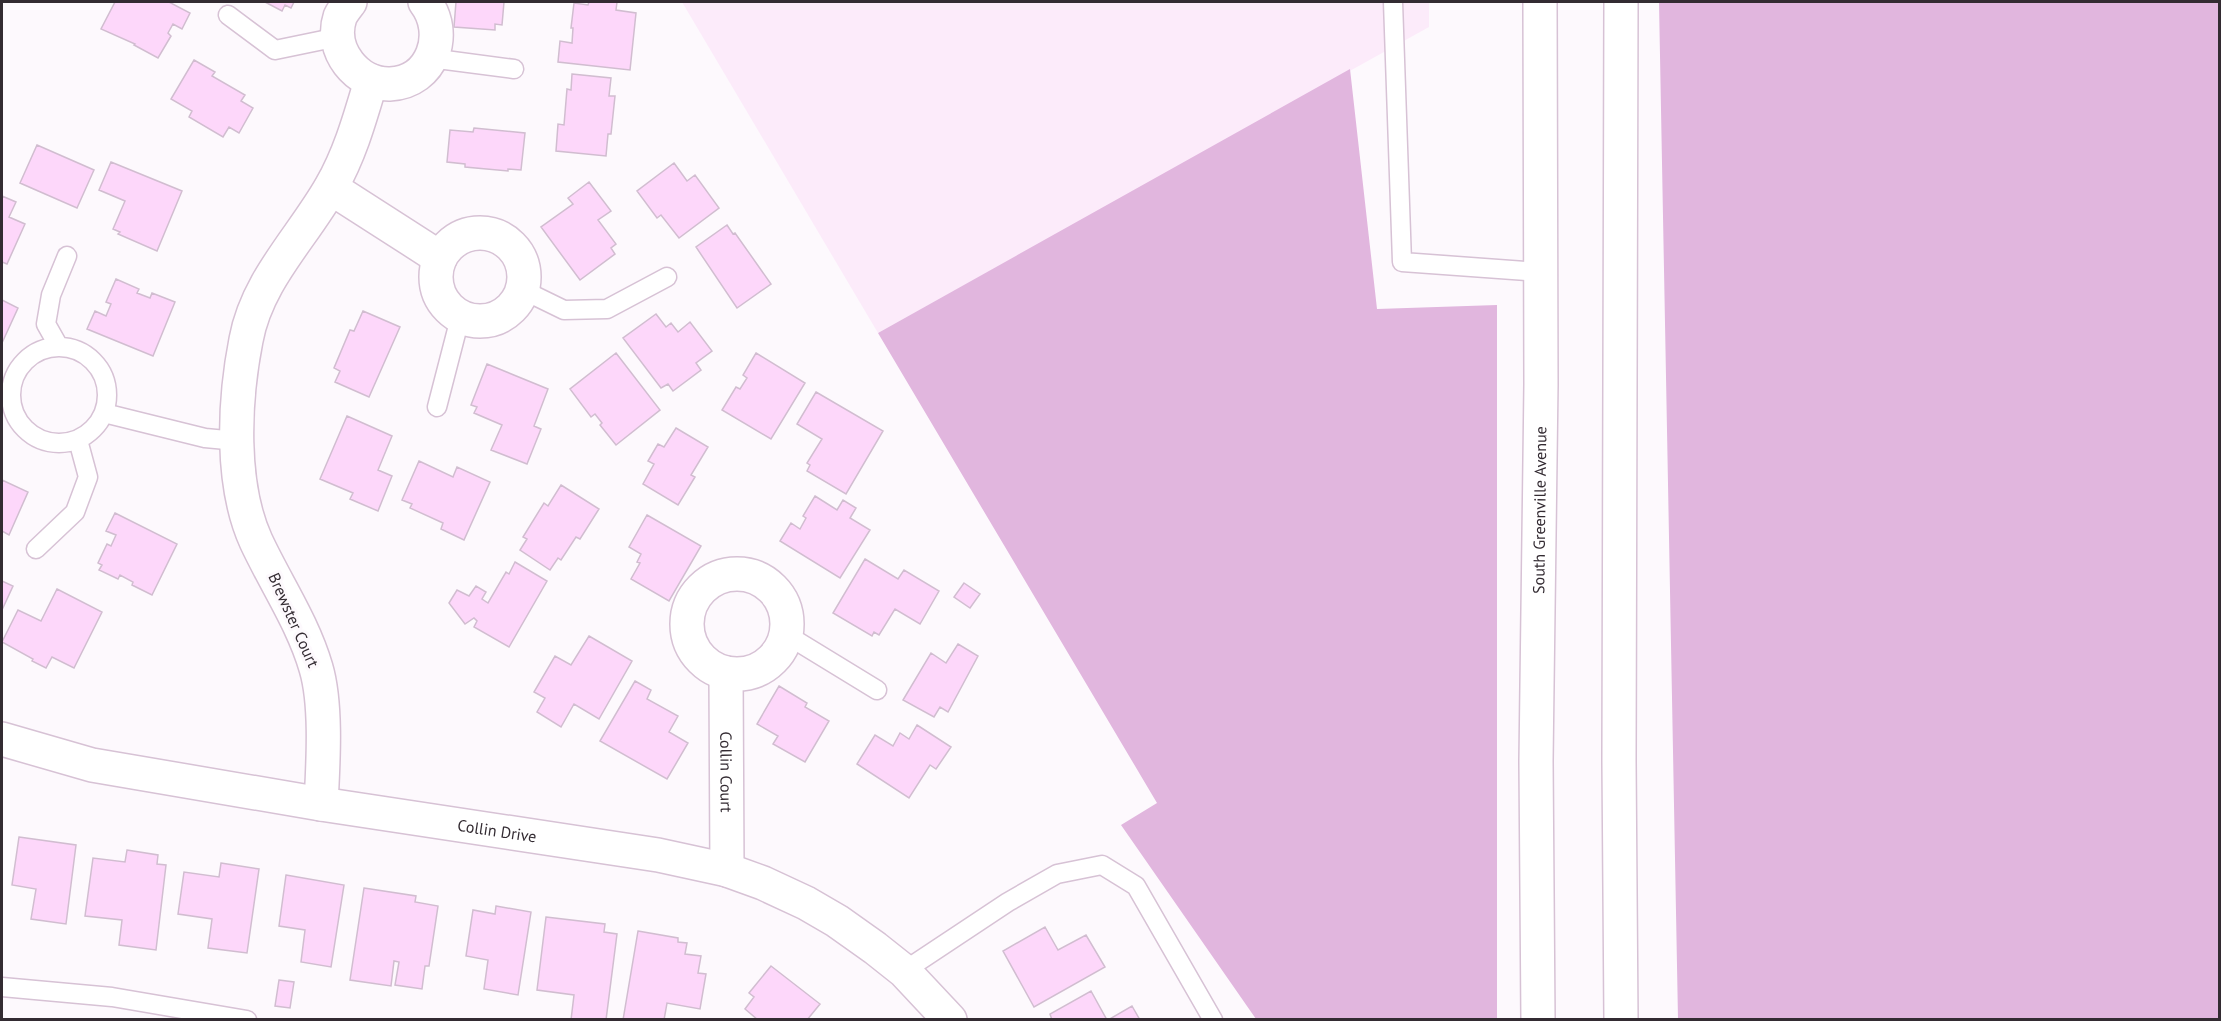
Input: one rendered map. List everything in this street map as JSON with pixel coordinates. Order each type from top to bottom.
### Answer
[{"type":"street","points":[[350,2],[340,18],[338,37],[343,56],[354,71],[371,81],[391,84],[410,78],[425,67],[435,50],[438,30],[433,11],[425,2]]},
{"type":"street","name":"South Greenville Avenue","points":[[1538,1020],[1536,761],[1540,2]]},
{"type":"street","points":[[1621,2],[1619,738],[1621,1020]]},
{"type":"street","name":"Brewster Court","points":[[321,804],[323,764],[317,669],[289,602],[256,540],[245,508],[237,441],[238,402],[244,351],[253,312],[274,271],[331,188],[351,149],[371,81]]},
{"type":"street","points":[[331,188],[440,258]]},
{"type":"street","points":[[484,232],[501,237],[515,248],[523,263],[525,281],[523,290],[521,298],[510,311],[495,320],[477,322],[460,318],[446,307],[438,292],[436,274],[440,258],[451,243],[466,235],[484,232]]},
{"type":"street","points":[[729,574],[749,575],[767,583],[780,597],[787,615],[786,635],[778,653],[764,667],[746,673],[726,673],[708,665],[695,651],[688,633],[688,613],[697,595],[711,581],[729,574]]},
{"type":"street","name":"Collin Court","points":[[726,673],[727,870]]},
{"type":"street","name":"Collin Drive","points":[[2,739],[92,765],[321,804],[658,855],[727,870],[763,883],[806,903],[875,948],[904,971],[950,1020]]},
{"type":"lane","points":[[1393,2],[1402,262],[1540,272]]},
{"type":"lane","points":[[228,15],[275,50],[338,37]]},
{"type":"lane","points":[[430,58],[514,69]]},
{"type":"lane","points":[[59,347],[46,324],[51,296],[67,256]]},
{"type":"lane","points":[[523,290],[564,310],[607,309],[667,277]]},
{"type":"lane","points":[[437,407],[460,318]]},
{"type":"lane","points":[[59,347],[78,351],[94,361],[104,376],[108,395],[104,413],[94,429],[78,440],[60,443],[41,440],[26,430],[15,414],[11,396],[15,377],[25,362],[40,351],[59,347]]},
{"type":"lane","points":[[104,413],[205,438],[237,441]]},
{"type":"lane","points":[[36,549],[75,512],[88,477],[78,440]]},
{"type":"lane","points":[[786,635],[877,690]]},
{"type":"lane","points":[[904,971],[1008,902],[1057,874],[1102,865],[1136,886],[1213,1020]]},
{"type":"lane","points":[[2,987],[112,997],[247,1020]]},
{"type":"shaded area","points":[[682,2],[1429,2],[1429,27],[878,333]]},
{"type":"shaded area","points":[[1659,2],[2219,2],[2219,1019],[1678,1019]]},
{"type":"shaded area","points":[[1350,69],[1377,309],[1497,305],[1497,1019],[1256,1019],[1121,825],[1157,803],[878,333]]},
{"type":"building","points":[[115,2],[169,2],[190,13],[182,29],[173,24],[168,33],[171,36],[158,58],[135,44],[101,29]]},
{"type":"building","points":[[265,2],[294,2],[291,8],[285,5],[282,11]]},
{"type":"building","points":[[456,2],[504,2],[502,25],[495,24],[495,30],[454,27]]},
{"type":"building","points":[[589,2],[617,2],[616,10],[636,13],[630,70],[558,62],[560,41],[572,43],[574,3],[588,5]]},
{"type":"building","points":[[194,60],[215,72],[212,76],[245,95],[241,101],[253,108],[239,133],[229,127],[223,137],[189,117],[192,111],[171,99]]},
{"type":"building","points":[[572,74],[611,78],[609,96],[615,96],[606,156],[556,151],[558,124],[564,125],[567,89],[571,90]]},
{"type":"building","points":[[474,128],[525,133],[521,170],[465,167],[465,164],[447,162],[450,130],[473,132]]},
{"type":"building","points":[[37,145],[94,170],[77,208],[20,183]]},
{"type":"building","points":[[111,162],[182,191],[157,251],[118,234],[120,232],[113,229],[125,201],[99,190]]},
{"type":"building","points":[[674,163],[687,181],[695,175],[719,208],[679,238],[661,215],[657,218],[637,191]]},
{"type":"building","points":[[589,182],[611,211],[598,220],[616,244],[611,248],[615,254],[580,280],[541,227],[573,204],[568,198]]},
{"type":"building","points":[[2,196],[16,202],[9,217],[25,224],[7,264],[2,262]]},
{"type":"building","points":[[727,225],[771,284],[737,308],[696,247]]},
{"type":"building","points":[[116,279],[139,289],[137,293],[150,298],[152,293],[175,302],[153,356],[87,329],[95,311],[106,316],[111,304],[106,302]]},
{"type":"building","points":[[2,300],[18,308],[2,343]]},
{"type":"building","points":[[363,311],[400,327],[369,397],[335,382],[340,371],[334,368],[350,330],[354,331]]},
{"type":"building","points":[[656,314],[666,327],[671,323],[678,332],[690,322],[712,351],[696,363],[701,370],[673,391],[668,384],[661,388],[623,338]]},
{"type":"building","points":[[616,353],[660,410],[616,445],[600,425],[602,423],[595,414],[591,417],[570,389]]},
{"type":"building","points":[[756,353],[805,383],[771,439],[722,410],[736,387],[740,389],[747,378],[743,375]]},
{"type":"building","points":[[487,364],[548,389],[534,426],[541,429],[527,464],[491,450],[502,425],[474,413],[477,407],[471,405]]},
{"type":"building","points":[[816,392],[883,431],[846,494],[807,471],[810,465],[807,463],[822,439],[797,424]]},
{"type":"building","points":[[347,416],[392,436],[378,470],[392,476],[378,511],[350,499],[353,493],[320,479]]},
{"type":"building","points":[[676,428],[708,447],[691,475],[695,477],[678,505],[643,484],[654,464],[648,461],[658,444],[664,447]]},
{"type":"building","points":[[419,461],[453,477],[457,467],[490,482],[464,540],[441,529],[443,523],[410,508],[412,504],[402,500]]},
{"type":"building","points":[[2,480],[28,492],[9,535],[2,531]]},
{"type":"building","points":[[561,485],[599,509],[580,539],[576,537],[561,560],[558,558],[550,570],[520,550],[527,539],[523,537],[544,503],[548,506]]},
{"type":"building","points":[[815,496],[837,510],[843,500],[856,508],[850,518],[870,530],[840,578],[780,541],[791,523],[800,529],[806,518],[803,516]]},
{"type":"building","points":[[115,513],[177,544],[152,595],[132,585],[133,582],[120,575],[118,579],[99,570],[102,565],[98,563],[107,544],[111,546],[116,535],[106,531]]},
{"type":"building","points":[[647,515],[701,546],[669,601],[631,579],[640,563],[637,562],[641,554],[629,547]]},
{"type":"building","points":[[865,559],[898,579],[904,570],[939,591],[920,624],[895,609],[879,635],[874,632],[872,636],[833,613]]},
{"type":"building","points":[[515,562],[547,581],[509,647],[474,627],[477,621],[474,618],[465,624],[449,603],[457,590],[469,596],[476,586],[486,592],[482,599],[488,603],[506,572],[509,574]]},
{"type":"building","points":[[2,581],[13,586],[2,610]]},
{"type":"building","points":[[964,583],[980,594],[970,608],[954,597]]},
{"type":"building","points":[[57,589],[102,612],[74,668],[52,657],[46,668],[2,642],[18,610],[41,621]]},
{"type":"building","points":[[589,636],[632,661],[599,719],[574,704],[561,727],[537,712],[545,698],[534,692],[555,656],[571,665]]},
{"type":"building","points":[[958,644],[978,656],[948,712],[940,707],[934,717],[903,700],[931,653],[946,663]]},
{"type":"building","points":[[635,681],[651,690],[647,699],[678,716],[669,732],[688,743],[667,779],[600,741]]},
{"type":"building","points":[[779,686],[807,703],[805,707],[829,721],[805,762],[773,744],[778,736],[757,724]]},
{"type":"building","points":[[917,725],[951,747],[936,769],[930,765],[909,798],[857,764],[875,735],[893,746],[900,733],[909,739]]},
{"type":"building","points":[[19,837],[76,845],[66,924],[31,919],[36,889],[12,885]]},
{"type":"building","points":[[127,850],[158,855],[157,864],[166,865],[156,950],[119,945],[122,920],[85,916],[93,858],[125,862]]},
{"type":"building","points":[[221,863],[259,869],[247,953],[208,948],[212,919],[178,914],[184,872],[219,877]]},
{"type":"building","points":[[286,875],[344,885],[331,967],[301,962],[305,930],[279,926]]},
{"type":"building","points":[[364,888],[416,896],[415,902],[438,906],[429,966],[425,966],[422,989],[395,985],[399,962],[394,961],[391,986],[350,980]]},
{"type":"building","points":[[496,906],[531,912],[518,995],[484,989],[488,960],[466,956],[473,910],[495,914]]},
{"type":"building","points":[[546,917],[605,924],[604,932],[617,934],[606,1020],[571,1020],[574,995],[537,990]]},
{"type":"building","points":[[1045,927],[1058,950],[1086,935],[1105,967],[1034,1007],[1003,951]]},
{"type":"building","points":[[638,931],[678,938],[678,942],[687,943],[685,954],[701,956],[698,973],[706,974],[700,1009],[667,1003],[664,1020],[623,1020]]},
{"type":"building","points":[[771,966],[820,1004],[807,1020],[758,1020],[745,1009],[754,997],[749,993]]},
{"type":"building","points":[[279,980],[294,982],[290,1008],[275,1006]]},
{"type":"building","points":[[1091,991],[1107,1020],[1052,1020],[1050,1014]]},
{"type":"building","points":[[1132,1006],[1140,1020],[1108,1020]]}]
